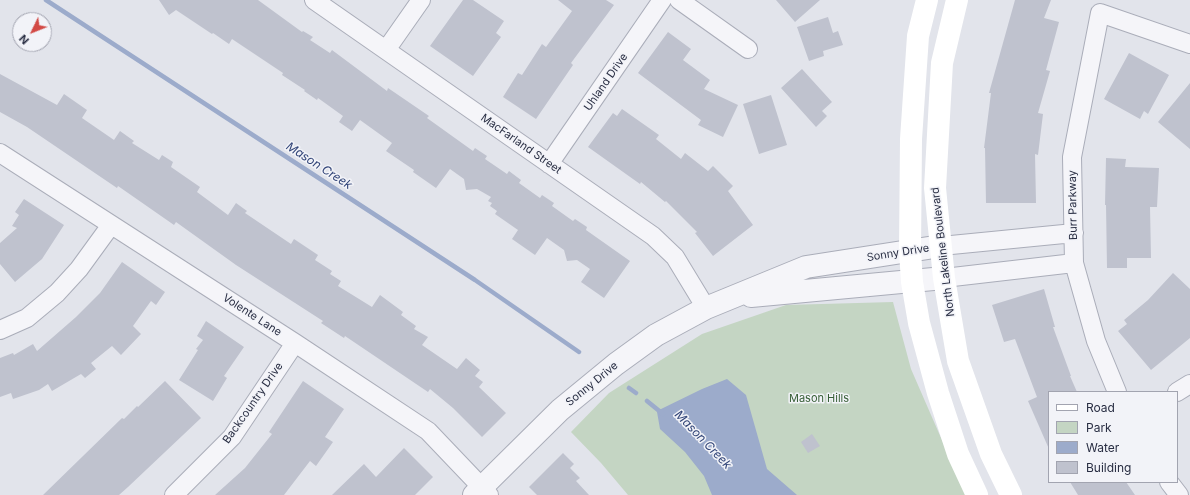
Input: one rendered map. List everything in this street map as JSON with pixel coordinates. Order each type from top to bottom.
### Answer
[{"type":"main road","points":[[927,0],[918,36],[911,139],[910,251],[912,282],[918,323],[938,393],[958,454],[977,495]]},
{"type":"main road","name":"North Lakeline Boulevard","points":[[957,0],[942,62],[935,188],[944,278],[958,361],[991,454],[1011,495]]},
{"type":"street","name":"MacFarland Street","points":[[314,0],[653,236],[675,257],[706,308]]},
{"type":"street","points":[[386,50],[421,0]]},
{"type":"street","name":"Uhland Drive","points":[[550,164],[662,0]]},
{"type":"street","points":[[679,0],[748,49]]},
{"type":"street","name":"Burr Parkway","points":[[1117,391],[1096,341],[1074,263],[1072,157],[1100,13],[1190,44]]},
{"type":"street","name":"Volente Lane","points":[[0,153],[295,343],[428,431],[482,492]]},
{"type":"street","points":[[0,330],[27,318],[57,293],[79,269],[111,225]]},
{"type":"street","name":"Sonny Drive","points":[[482,492],[560,410],[616,364],[656,335],[728,298],[806,267],[941,246],[1074,233]]},
{"type":"street","name":"Sonny Drive","points":[[728,298],[912,282],[1074,263]]},
{"type":"street","name":"Backcountry Drive","points":[[174,495],[232,437],[295,343]]},
{"type":"street","points":[[1178,391],[1190,384]]},
{"type":"street","points":[[1170,483],[1179,495]]},
{"type":"green space","name":"Mason Hills","points":[[893,302],[911,369],[967,495],[628,495],[601,463],[571,432],[609,393],[702,334],[786,305]]},
{"type":"water","points":[[727,379],[746,395],[767,469],[797,495],[712,495],[704,476],[685,452],[660,429],[657,412],[659,410],[702,389]]},
{"type":"building","points":[[159,0],[258,0],[302,32],[303,31],[313,37],[310,40],[330,53],[332,50],[387,91],[388,88],[429,116],[427,118],[473,151],[475,148],[487,156],[485,159],[507,174],[509,171],[521,180],[519,183],[540,198],[542,195],[554,203],[552,206],[573,221],[575,219],[587,227],[586,230],[630,261],[604,298],[581,282],[590,269],[577,260],[567,261],[564,250],[547,238],[535,255],[512,239],[518,230],[495,214],[497,211],[490,206],[492,203],[488,201],[491,197],[477,189],[466,190],[464,179],[450,169],[436,188],[413,172],[414,170],[386,151],[392,143],[360,120],[352,131],[339,122],[343,116],[318,98],[317,100],[304,91],[305,90],[282,75],[283,73],[232,39],[229,44],[176,10],[169,15]]},
{"type":"building","points":[[463,0],[473,0],[504,21],[496,33],[501,37],[473,76],[430,46]]},
{"type":"building","points":[[558,0],[606,0],[614,5],[571,63],[573,65],[536,119],[503,97],[518,73],[522,75],[542,44],[546,47],[572,11]]},
{"type":"building","points":[[776,0],[820,0],[795,22]]},
{"type":"building","points":[[1015,0],[1051,0],[1044,18],[1059,22],[1046,70],[1050,71],[1038,113],[1043,114],[1038,155],[1035,154],[1036,203],[986,203],[984,148],[991,93],[989,93]]},
{"type":"building","points":[[828,17],[833,33],[838,31],[843,45],[823,51],[824,56],[809,61],[797,27]]},
{"type":"building","points":[[668,32],[691,49],[683,60],[710,80],[704,89],[738,105],[723,137],[698,125],[701,120],[638,73]]},
{"type":"building","points":[[1129,53],[1169,75],[1148,114],[1144,111],[1140,119],[1104,99]]},
{"type":"building","points":[[802,69],[832,102],[822,111],[827,116],[816,127],[781,88]]},
{"type":"building","points":[[0,74],[57,105],[64,94],[87,110],[82,118],[114,140],[120,131],[134,141],[132,143],[159,160],[162,155],[173,162],[171,167],[200,187],[197,192],[228,215],[236,203],[247,211],[245,213],[291,244],[294,239],[318,255],[315,260],[332,271],[330,274],[341,281],[338,286],[372,307],[380,295],[403,312],[401,315],[416,326],[414,329],[428,337],[422,345],[457,369],[466,358],[480,370],[475,376],[483,382],[479,387],[506,413],[482,437],[453,408],[430,389],[428,392],[345,336],[344,338],[321,323],[323,321],[236,265],[176,222],[174,225],[118,186],[117,188],[27,127],[0,112]]},
{"type":"building","points":[[1190,83],[1190,149],[1158,122]]},
{"type":"building","points":[[771,95],[787,145],[759,154],[743,104]]},
{"type":"building","points":[[622,109],[659,135],[656,139],[681,159],[685,153],[708,171],[713,166],[733,186],[728,191],[753,225],[713,256],[695,233],[697,232],[666,201],[665,202],[641,182],[640,184],[588,147],[613,113],[617,116]]},
{"type":"building","points":[[1106,158],[1126,159],[1125,167],[1159,168],[1157,207],[1150,207],[1151,258],[1127,258],[1127,268],[1107,268],[1105,205]]},
{"type":"building","points":[[24,199],[64,225],[42,259],[15,282],[0,264],[0,243],[17,228],[12,226],[19,215],[15,212]]},
{"type":"building","points":[[122,262],[165,292],[156,305],[151,301],[133,326],[141,334],[121,355],[112,346],[91,363],[96,369],[85,378],[81,374],[52,391],[48,384],[39,390],[13,399],[11,393],[0,397],[0,358],[13,353],[14,355],[33,344],[37,351],[76,317],[100,293]]},
{"type":"building","points":[[1173,273],[1190,289],[1190,338],[1151,370],[1118,331],[1127,324],[1124,320],[1148,300]]},
{"type":"building","points":[[1044,289],[1055,327],[1053,327],[1077,391],[1048,391],[1048,447],[1028,401],[1037,397],[1015,339],[1004,342],[992,305]]},
{"type":"building","points":[[206,321],[244,347],[224,376],[227,378],[213,401],[179,380],[198,350],[196,349],[203,340],[197,336]]},
{"type":"building","points":[[165,381],[201,418],[128,487],[119,495],[43,495],[122,418],[124,419],[137,406],[138,407]]},
{"type":"building","points":[[303,381],[344,409],[325,437],[333,442],[316,466],[310,461],[284,495],[215,495],[245,468],[272,434],[269,432]]},
{"type":"building","points":[[812,434],[820,446],[808,453],[801,442]]},
{"type":"building","points":[[404,448],[433,477],[415,495],[332,495],[364,464],[376,477]]},
{"type":"building","points":[[563,453],[574,464],[570,468],[580,478],[576,481],[589,495],[537,495],[529,487]]},
{"type":"building","points":[[1071,483],[1127,483],[1135,495],[1078,495]]},
{"type":"waterway","name":"Mason Creek","points":[[46,0],[475,280],[579,352]]},
{"type":"waterway","name":"Mason Creek","points":[[629,388],[636,393]]},
{"type":"waterway","name":"Mason Creek","points":[[647,401],[663,414]]}]
